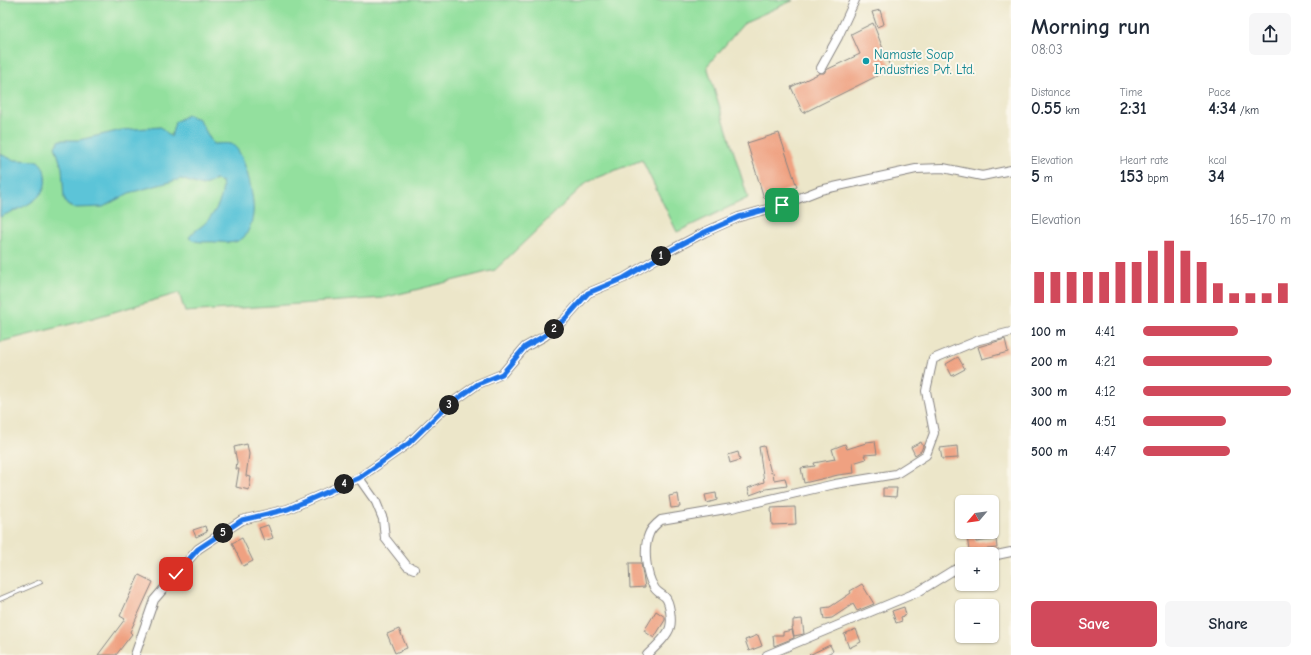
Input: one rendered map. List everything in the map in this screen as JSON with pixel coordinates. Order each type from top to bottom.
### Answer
[{"type":"street","points":[[821,68],[838,37],[855,0]]},
{"type":"street","points":[[135,655],[154,600],[198,549],[242,520],[288,509],[359,478],[409,443],[446,407],[478,384],[502,374],[525,347],[544,336],[560,324],[588,293],[624,278],[669,251],[705,232],[739,217],[782,205],[820,190],[916,169],[943,168],[982,176],[1011,170]]},
{"type":"street","points":[[647,655],[670,628],[671,616],[667,598],[655,589],[648,577],[646,545],[649,533],[654,526],[661,520],[732,508],[835,484],[896,474],[926,455],[934,433],[926,391],[933,359],[979,340],[1011,332]]},
{"type":"street","points":[[359,478],[376,502],[383,519],[385,538],[407,566],[414,569]]},
{"type":"street","points":[[999,555],[1011,552]]},
{"type":"street","points":[[767,655],[918,592],[955,570]]},
{"type":"lane","points":[[0,599],[40,582]]},
{"type":"green space","points":[[0,0],[794,0],[745,22],[707,66],[748,198],[677,232],[642,160],[588,181],[495,270],[383,298],[185,312],[179,293],[79,322],[0,342]]},
{"type":"water","points":[[187,115],[199,119],[213,144],[232,145],[242,158],[251,188],[253,206],[251,223],[243,238],[236,242],[230,243],[199,242],[189,238],[207,221],[218,205],[222,193],[222,182],[216,180],[202,186],[181,179],[129,193],[103,207],[74,208],[67,205],[64,198],[62,168],[55,146],[60,140],[79,140],[122,130],[161,127],[171,137],[175,122]]},
{"type":"water","points":[[0,154],[14,160],[38,161],[44,169],[45,184],[43,191],[38,197],[23,207],[0,217]]},
{"type":"building","points":[[880,10],[884,24],[877,27],[872,12]]},
{"type":"building","name":"Namaste Soap Industries Pvt. Ltd.","points":[[873,23],[891,69],[803,113],[791,87],[820,73],[824,73],[826,70],[860,54],[851,34]]},
{"type":"building","points":[[779,133],[797,187],[764,198],[747,143]]},
{"type":"building","points":[[1005,339],[1008,352],[982,359],[978,347]]},
{"type":"building","points":[[958,357],[965,369],[952,376],[946,364]]},
{"type":"building","points":[[875,441],[877,454],[864,455],[866,459],[853,463],[854,473],[804,483],[801,468],[815,466],[814,463],[835,459],[832,449],[845,444],[847,449],[866,442]]},
{"type":"building","points":[[921,442],[923,446],[921,451],[915,455],[911,447]]},
{"type":"building","points":[[247,444],[249,454],[246,476],[251,477],[249,490],[236,487],[239,469],[236,469],[237,462],[234,447]]},
{"type":"building","points":[[764,446],[771,473],[773,472],[774,480],[785,478],[787,486],[766,489],[750,495],[748,488],[764,482],[759,447]]},
{"type":"building","points":[[957,446],[958,458],[942,459],[940,448]]},
{"type":"building","points":[[738,452],[740,460],[730,463],[728,455]]},
{"type":"building","points":[[883,488],[897,488],[896,497],[883,496]]},
{"type":"building","points":[[716,493],[717,500],[707,503],[705,495]]},
{"type":"building","points":[[678,494],[680,507],[671,508],[669,496]]},
{"type":"building","points":[[795,507],[796,524],[772,525],[771,508]]},
{"type":"building","points":[[268,525],[273,538],[264,541],[259,528]]},
{"type":"building","points":[[205,526],[207,532],[196,537],[193,530]]},
{"type":"building","points":[[242,538],[253,561],[243,566],[232,543]]},
{"type":"building","points":[[967,539],[976,539],[976,542],[996,539],[997,547],[968,547]]},
{"type":"building","points":[[629,563],[641,563],[645,587],[630,588]]},
{"type":"building","points":[[139,575],[153,582],[130,632],[132,634],[116,655],[98,655],[125,619],[120,616]]},
{"type":"building","points":[[862,584],[874,604],[857,611],[853,604],[832,618],[824,619],[822,608],[830,607],[851,593],[850,591]]},
{"type":"building","points":[[904,607],[906,615],[901,617],[902,621],[896,623],[892,611]]},
{"type":"building","points":[[656,611],[665,617],[665,620],[654,638],[644,631]]},
{"type":"building","points":[[802,619],[804,634],[794,636],[792,627],[793,620]]},
{"type":"building","points":[[399,629],[407,648],[395,653],[387,634]]},
{"type":"building","points":[[856,629],[861,642],[849,648],[844,634]]},
{"type":"building","points":[[792,630],[794,638],[774,646],[773,635],[783,635],[783,632]]},
{"type":"building","points":[[758,635],[762,646],[749,651],[745,640]]},
{"type":"building","points":[[830,645],[833,651],[825,655],[809,655]]},
{"type":"place","name":"Namaste Soap Industries Pvt. Ltd.","points":[[866,61]]},
{"type":"route","points":[[176,574],[198,549],[242,520],[288,509],[359,478],[409,443],[446,407],[478,384],[502,374],[525,347],[544,336],[565,319],[588,293],[624,278],[669,251],[705,232],[739,217],[782,205]]}]
